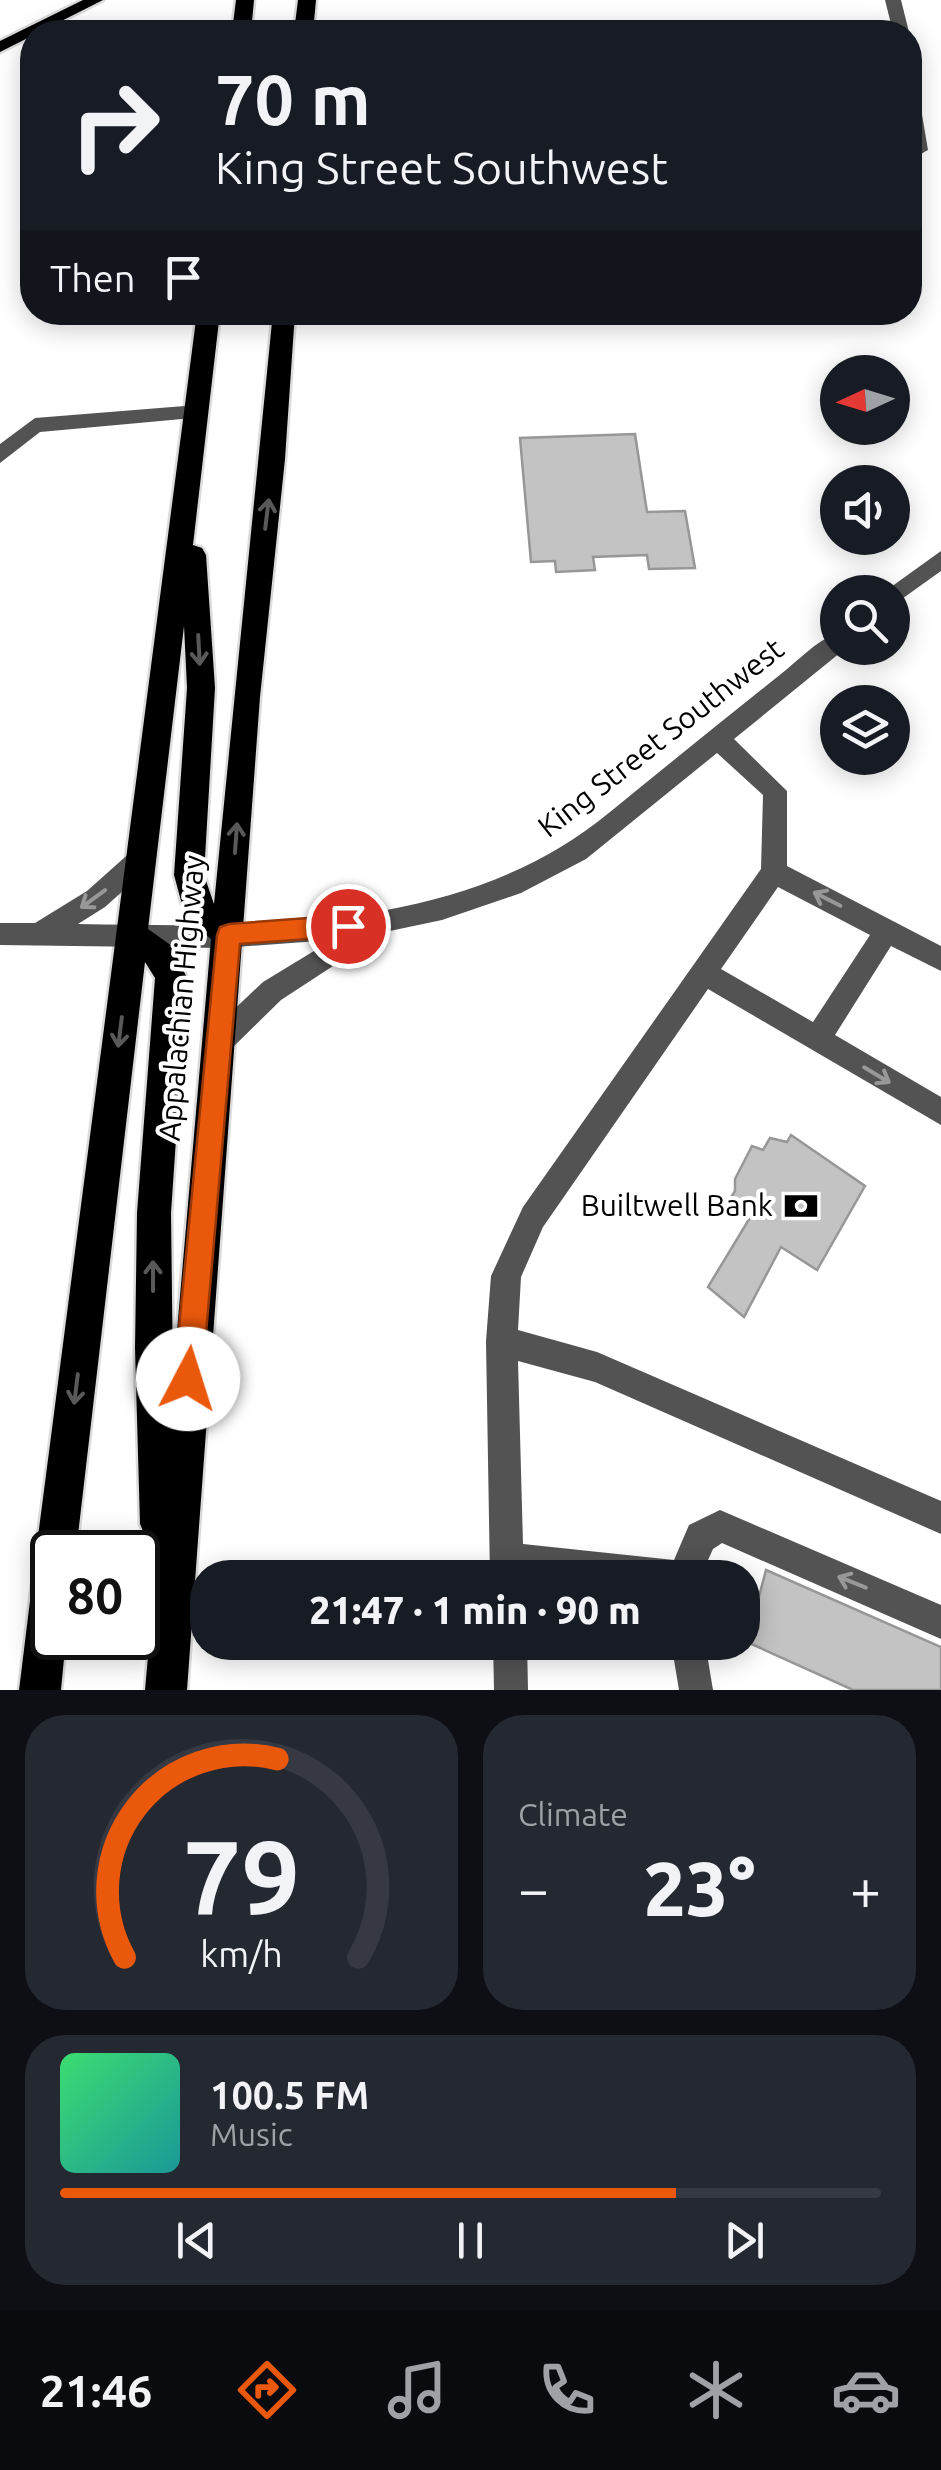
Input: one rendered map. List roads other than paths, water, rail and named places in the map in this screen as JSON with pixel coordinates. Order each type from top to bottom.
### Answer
[{"type":"highway","name":"Appalachian Highway","points":[[59,1530],[207,325]]},
{"type":"highway","name":"Appalachian Highway","points":[[166,1689],[246,697],[273,459],[283,325]]},
{"type":"highway","points":[[188,482],[201,688],[200,758],[189,875],[196,908],[229,935]]},
{"type":"highway","points":[[132,935],[160,956],[172,978],[154,1213],[153,1348],[166,1689]]},
{"type":"highway","points":[[40,1690],[43,1660]]},
{"type":"main road","points":[[55,20],[95,0]]},
{"type":"street","points":[[0,456],[35,424],[197,412]]},
{"type":"street","points":[[910,584],[941,559]]},
{"type":"street","name":"King Street Southwest","points":[[0,934],[229,935],[382,923],[486,897],[578,850],[820,657]]},
{"type":"street","points":[[507,1560],[501,1341],[506,1276],[534,1216],[774,872],[775,791],[718,739]]},
{"type":"street","points":[[38,934],[96,899],[143,857]]},
{"type":"street","points":[[774,872],[941,959]]},
{"type":"street","points":[[218,1043],[272,991],[382,923]]},
{"type":"street","points":[[893,933],[904,955],[941,976]]},
{"type":"street","points":[[817,1039],[893,933]]},
{"type":"street","points":[[703,972],[941,1112]]},
{"type":"street","points":[[501,1341],[597,1367],[941,1518]]},
{"type":"street","points":[[692,1560],[702,1538],[720,1526],[941,1622]]},
{"type":"street","points":[[510,1660],[511,1690]]},
{"type":"street","points":[[691,1660],[696,1690]]},
{"type":"place","name":"Builtwell Bank","points":[[801,1206]]}]
